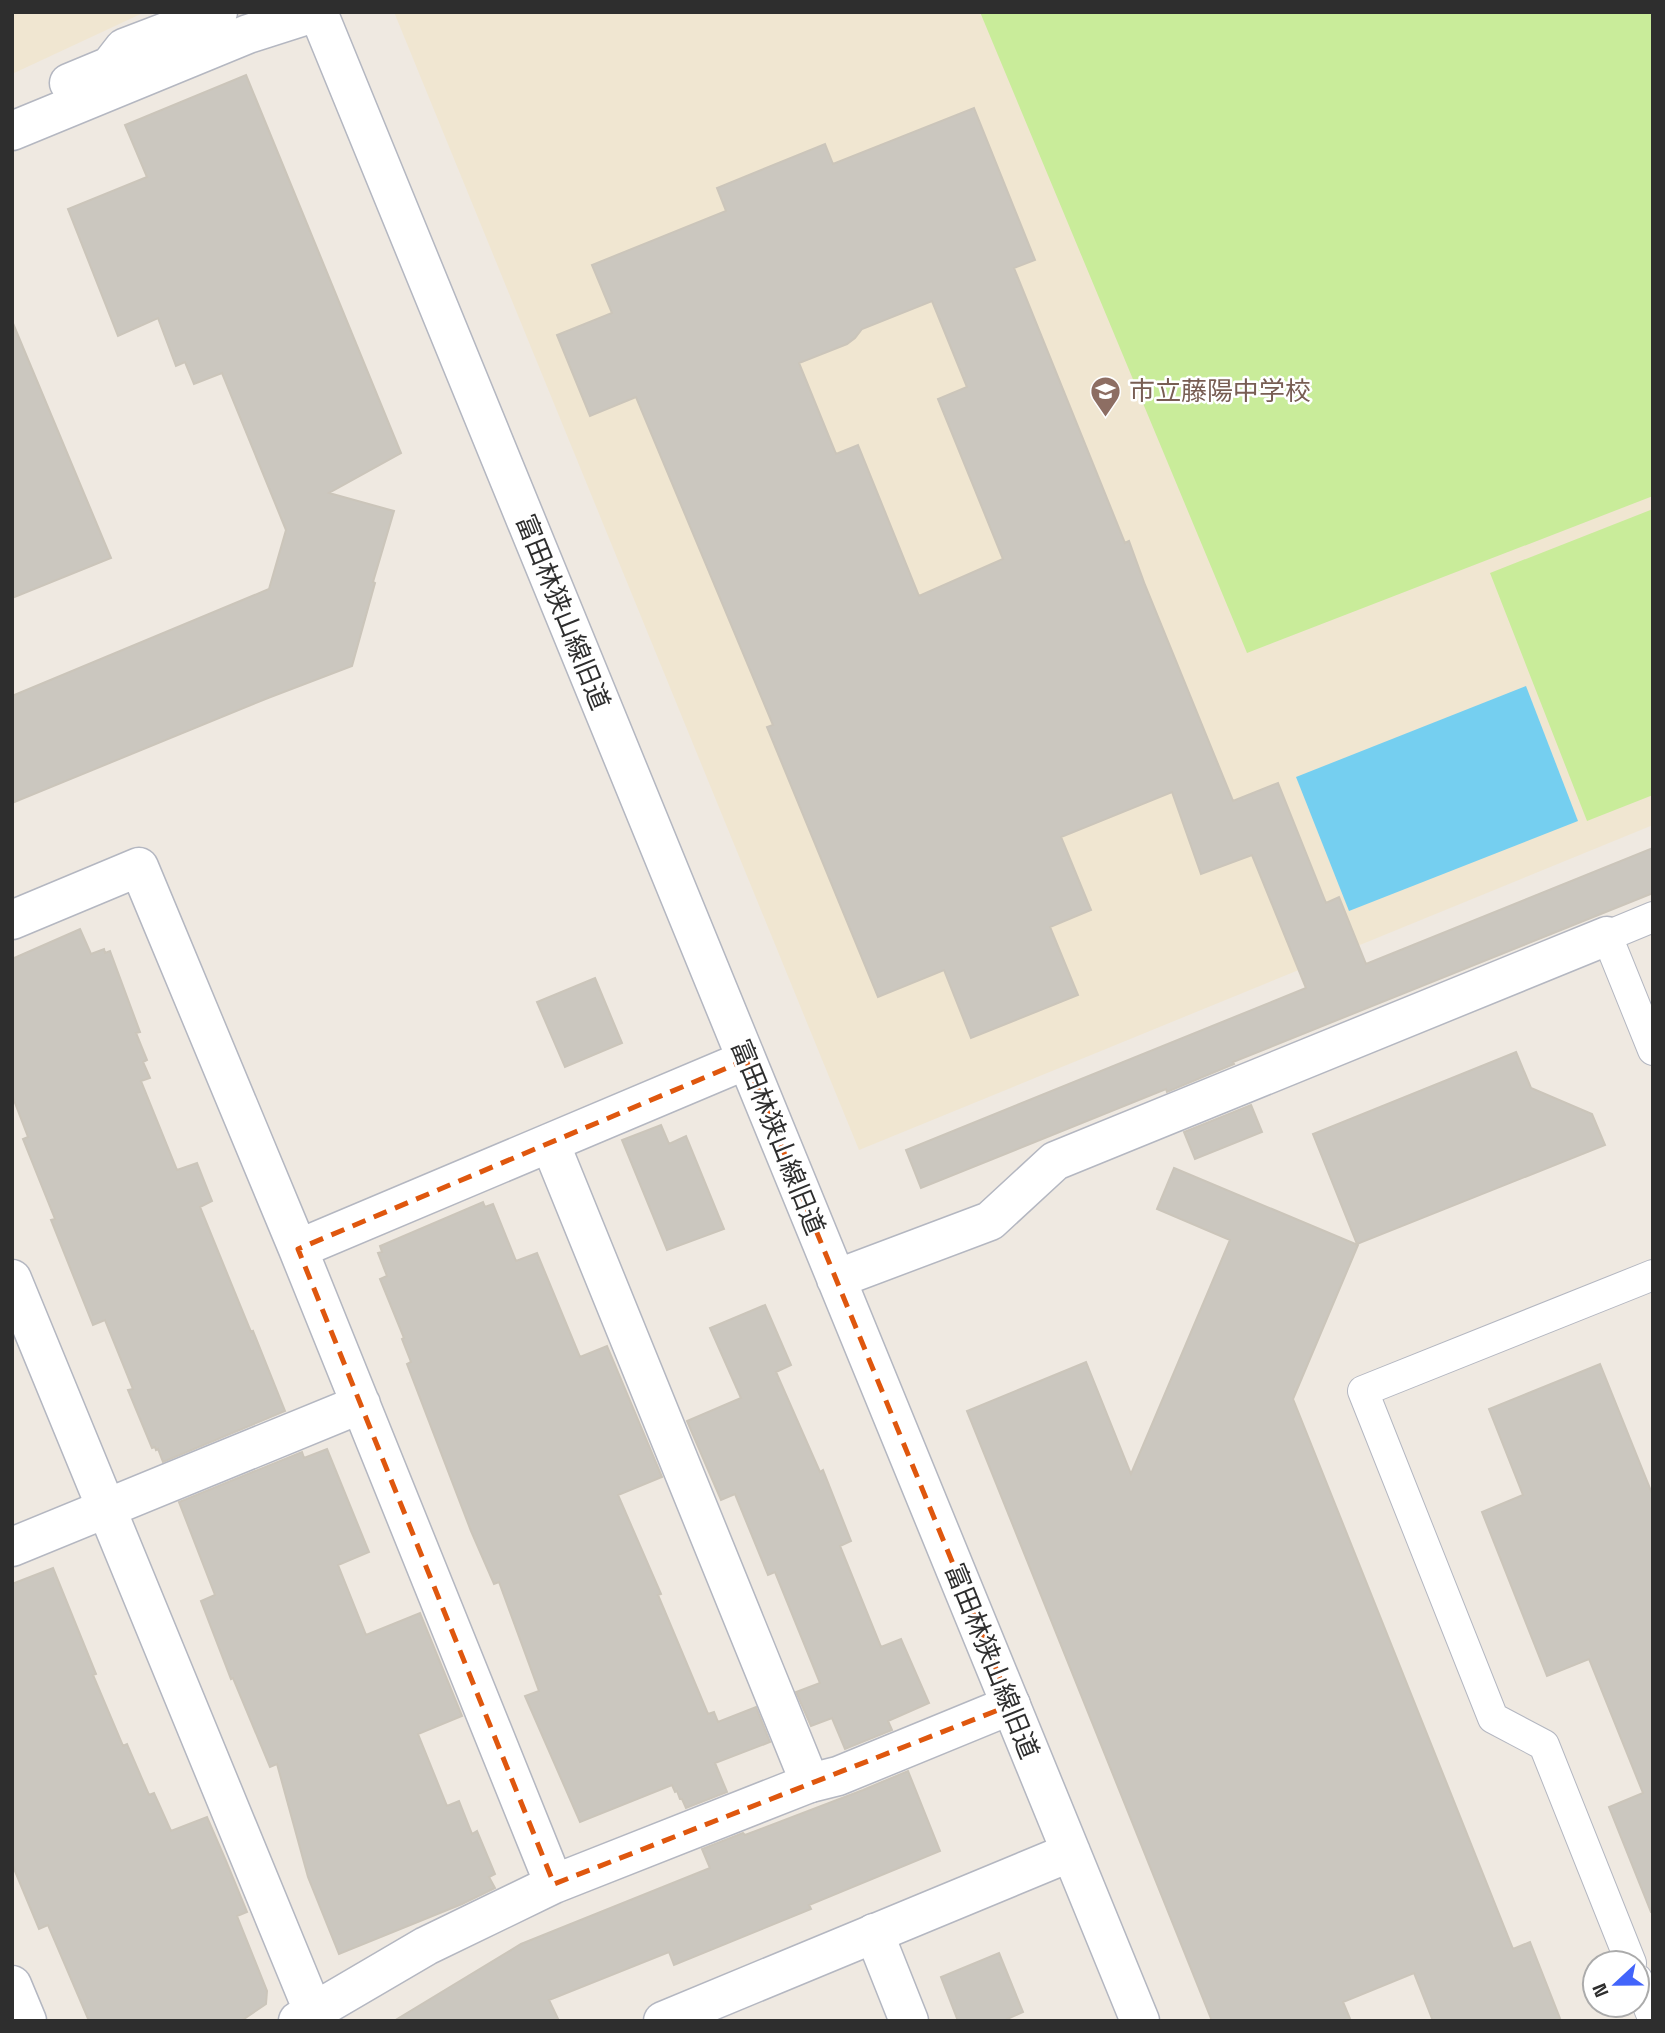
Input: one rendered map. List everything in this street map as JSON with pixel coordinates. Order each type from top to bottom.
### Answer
[{"type":"street","points":[[12,106],[110,66],[124,48],[229,25],[317,12]]},
{"type":"street","name":"富田林狭山線旧道","points":[[317,12],[1140,2021]]},
{"type":"street","points":[[12,131],[229,25]]},
{"type":"street","points":[[12,919],[139,867],[298,1249],[554,1884]]},
{"type":"street","points":[[836,1279],[990,1221],[1055,1161],[1606,936]]},
{"type":"street","points":[[298,1249],[746,1060]]},
{"type":"street","points":[[550,1143],[810,1783]]},
{"type":"street","points":[[12,1279],[106,1509],[305,2016],[426,1946],[554,1884],[810,1783],[838,1776],[1011,1705]]},
{"type":"street","points":[[12,1547],[360,1404]]},
{"type":"street","points":[[663,2021],[1071,1852]]},
{"type":"street","points":[[874,1933],[909,2021]]},
{"type":"street","points":[[12,1985],[27,2021]]},
{"type":"lane","points":[[1653,917],[1606,936],[1653,1050]]},
{"type":"lane","points":[[1625,1949],[1544,1745],[1493,1718],[1363,1391],[1653,1275]]},
{"type":"highlighted area","points":[[746,1060],[1011,1705],[554,1884],[298,1249]]},
{"type":"shaded area","points":[[12,12],[145,12],[12,74]]},
{"type":"shaded area","name":"市立藤陽中学校","points":[[394,12],[1653,12],[1653,825],[859,1150]]},
{"type":"green space","points":[[980,12],[1653,12],[1653,496],[1247,653]]},
{"type":"green space","points":[[1653,509],[1653,795],[1587,821],[1490,573]]},
{"type":"water","points":[[1526,686],[1578,821],[1349,911],[1296,777]]},
{"type":"building","points":[[246,75],[401,453],[329,493],[394,511],[352,666],[12,803],[12,696],[269,589],[286,530],[222,373],[194,384],[185,362],[176,366],[158,318],[118,336],[68,209],[147,177],[125,125]]},
{"type":"building","points":[[974,108],[1035,260],[1014,268],[1125,543],[1129,541],[1233,801],[1278,783],[1326,903],[1339,897],[1366,964],[1653,848],[1653,893],[1233,1062],[1234,1064],[1167,1092],[1166,1089],[921,1188],[906,1150],[1306,988],[1252,855],[1201,874],[1172,792],[1061,837],[1091,910],[1050,927],[1078,995],[971,1038],[944,970],[878,997],[767,727],[773,725],[636,397],[590,416],[557,335],[612,313],[592,265],[726,211],[717,188],[825,144],[833,164]],"holes":[[[932,301],[967,387],[938,399],[1003,559],[919,596],[858,445],[836,454],[799,363],[847,344],[862,329]]]},
{"type":"building","points":[[12,321],[111,558],[12,598]]},
{"type":"building","points":[[80,929],[91,954],[104,949],[105,953],[110,951],[140,1032],[136,1033],[147,1060],[143,1062],[150,1078],[141,1081],[177,1170],[197,1163],[212,1201],[200,1207],[285,1411],[163,1462],[158,1449],[152,1448],[128,1390],[133,1389],[105,1320],[93,1325],[51,1220],[55,1219],[23,1139],[28,1137],[12,1095],[12,959]]},
{"type":"building","points":[[595,978],[622,1043],[565,1067],[537,1002]]},
{"type":"building","points":[[1516,1052],[1531,1088],[1592,1114],[1605,1145],[1357,1244],[1313,1134]]},
{"type":"building","points":[[1251,1105],[1262,1132],[1195,1159],[1184,1132]]},
{"type":"building","points":[[661,1125],[669,1144],[686,1136],[724,1229],[667,1250],[622,1140]]},
{"type":"building","points":[[1174,1168],[1358,1245],[1293,1399],[1513,1949],[1530,1942],[1561,2021],[1433,2021],[1414,1973],[1343,2002],[1351,2021],[1212,2021],[967,1411],[1086,1362],[1131,1474],[1230,1240],[1157,1209]]},
{"type":"building","points":[[483,1202],[485,1207],[493,1204],[516,1261],[537,1253],[580,1357],[607,1346],[662,1477],[618,1495],[661,1594],[658,1595],[708,1714],[714,1712],[718,1722],[756,1707],[770,1742],[715,1763],[727,1792],[686,1808],[672,1785],[580,1822],[525,1696],[539,1691],[499,1582],[494,1584],[471,1531],[407,1364],[411,1362],[402,1339],[404,1338],[380,1279],[387,1276],[378,1253],[382,1252],[380,1246]]},
{"type":"building","points":[[765,1305],[791,1365],[776,1372],[820,1472],[823,1470],[851,1541],[840,1546],[881,1647],[901,1639],[929,1703],[888,1721],[892,1730],[845,1749],[832,1718],[811,1726],[796,1692],[820,1683],[775,1572],[768,1575],[735,1494],[721,1500],[687,1421],[741,1398],[710,1328]]},
{"type":"building","points":[[1600,1364],[1653,1496],[1653,1912],[1609,1807],[1643,1793],[1589,1659],[1547,1676],[1482,1512],[1523,1495],[1489,1409]]},
{"type":"building","points":[[327,1449],[369,1552],[338,1565],[366,1635],[420,1613],[462,1716],[418,1734],[447,1806],[459,1801],[472,1834],[477,1831],[495,1874],[489,1877],[495,1888],[339,1954],[308,1877],[277,1764],[270,1767],[233,1678],[231,1679],[201,1601],[215,1595],[179,1502],[302,1452],[304,1458]]},
{"type":"building","points":[[53,1568],[123,1746],[127,1744],[149,1795],[154,1793],[171,1831],[207,1817],[226,1861],[247,1912],[237,1916],[267,1991],[266,2004],[241,2021],[89,2021],[48,1925],[39,1929],[12,1864],[12,1584]]},
{"type":"building","points":[[908,1771],[940,1851],[809,1905],[811,1909],[674,1965],[669,1952],[549,2000],[559,2021],[394,2021],[521,1944],[710,1868],[702,1849],[743,1833],[745,1835]]},
{"type":"building","points":[[999,1953],[1023,2012],[1003,2021],[958,2021],[941,1977]]},
{"type":"place","name":"市立藤陽中学校","points":[[1106,418]]}]
